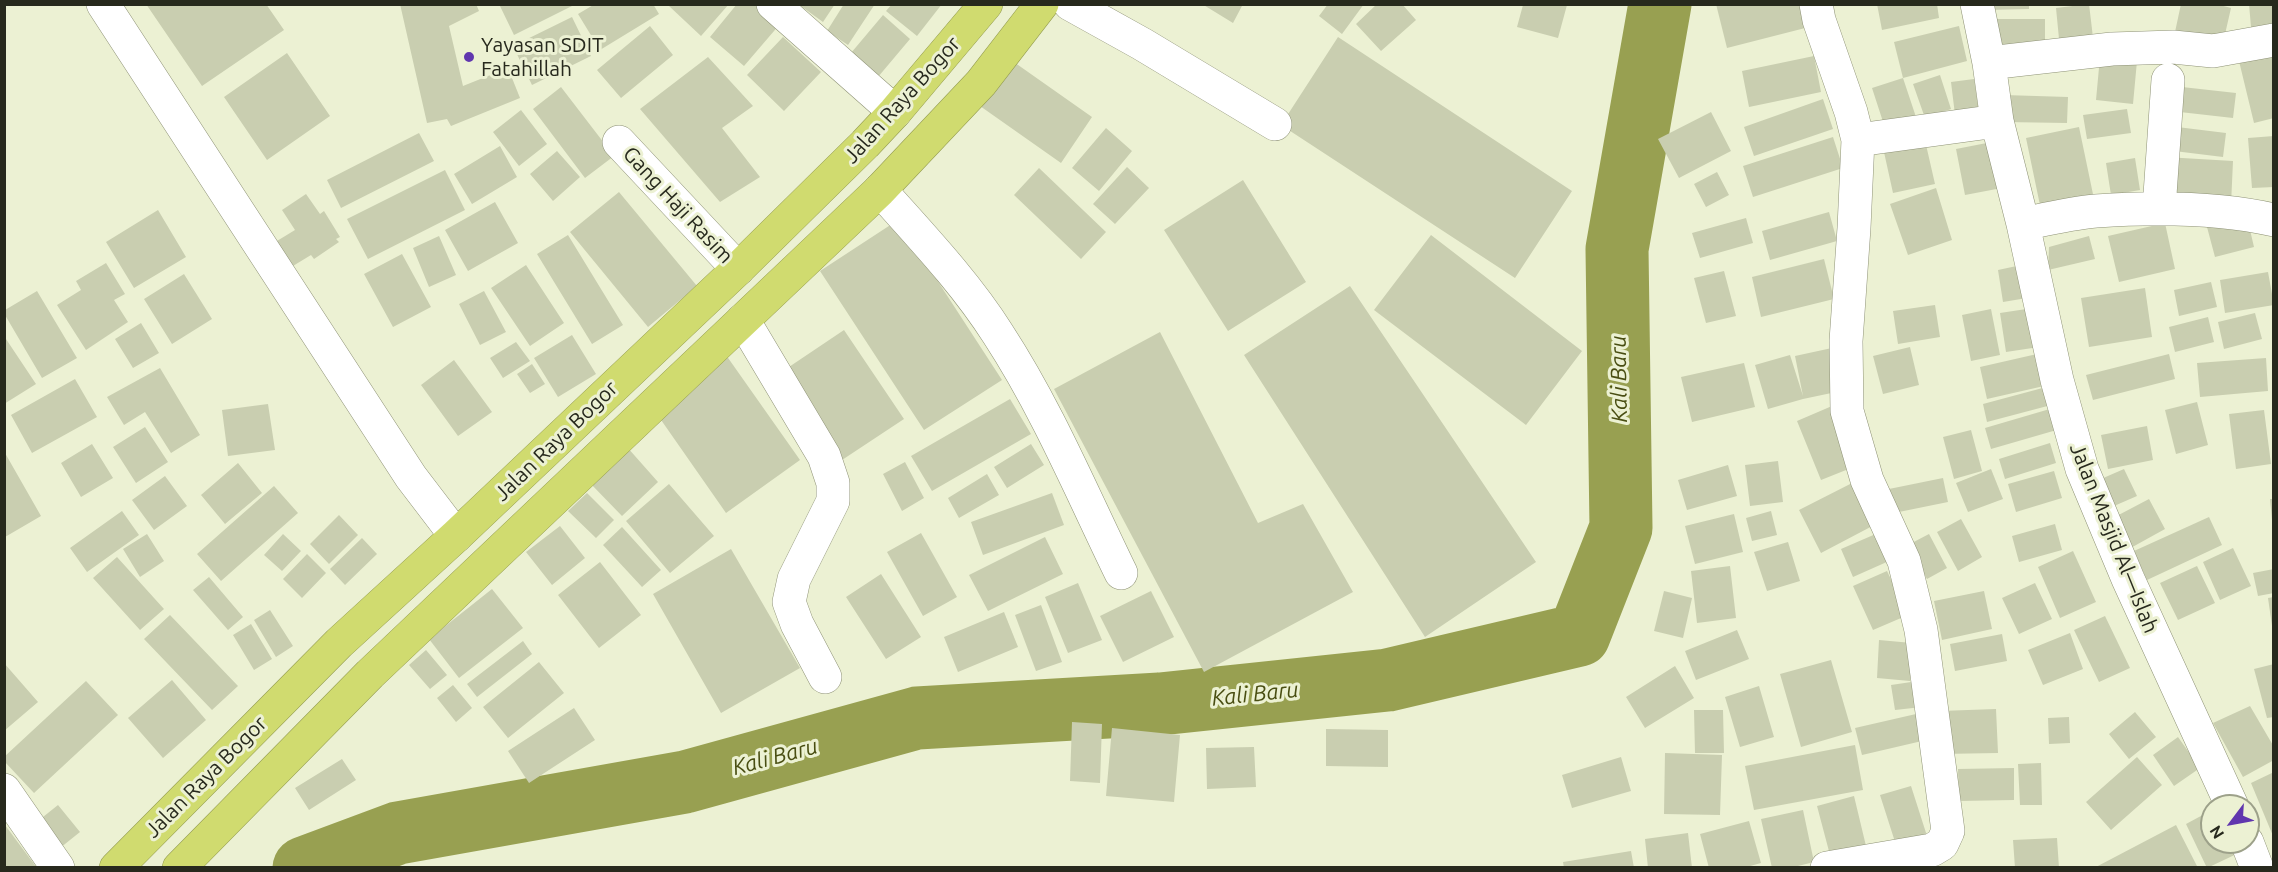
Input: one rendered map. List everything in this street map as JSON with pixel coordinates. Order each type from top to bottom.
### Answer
[{"type":"highway","name":"Jalan Raya Bogor","points":[[116,867],[339,643],[456,536],[738,269],[895,112],[986,4]]},
{"type":"highway","name":"Jalan Raya Bogor","points":[[179,867],[370,674],[880,190],[981,83],[1042,4]]},
{"type":"highway","points":[[339,643],[370,674]]},
{"type":"street","points":[[103,4],[411,477],[456,536]]},
{"type":"street","points":[[773,4],[895,112]]},
{"type":"street","points":[[1070,4],[1142,44],[1275,124]]},
{"type":"street","points":[[1816,4],[1819,20],[1851,112],[1858,140],[1846,341],[1847,411],[1867,480],[1904,561],[1921,630],[1948,831],[1944,856],[1932,850],[1827,867]]},
{"type":"street","name":"Jalan Masjid Al—Islah","points":[[1977,4],[1989,63],[1997,122],[2023,224],[2057,380],[2082,469],[2128,579],[2227,794]]},
{"type":"street","points":[[1989,63],[2112,49],[2173,47],[2213,51],[2274,40]]},
{"type":"street","points":[[2159,209],[2168,80]]},
{"type":"street","points":[[1858,140],[1997,122]]},
{"type":"street","name":"Gang Haji Rasim","points":[[619,142],[738,269]]},
{"type":"street","points":[[880,190],[962,284],[997,332],[1024,375],[1121,573]]},
{"type":"street","points":[[2023,224],[2094,211],[2159,209],[2243,213],[2274,222]]},
{"type":"street","points":[[743,320],[824,456],[833,483],[833,501],[794,579],[789,602],[797,624],[825,677]]},
{"type":"street","points":[[4,790],[58,867]]},
{"type":"building","points":[[146,4],[266,4],[284,30],[202,86]]},
{"type":"building","points":[[400,4],[476,4],[479,11],[449,26],[463,86],[508,68],[520,98],[451,126],[447,119],[427,123]]},
{"type":"building","points":[[499,4],[576,4],[514,35]]},
{"type":"building","points":[[595,4],[653,4],[659,14],[600,50],[578,14]]},
{"type":"building","points":[[670,4],[729,4],[701,36],[669,6]]},
{"type":"building","points":[[737,4],[757,4],[780,24],[744,66],[710,37]]},
{"type":"building","points":[[798,4],[835,4],[823,22]]},
{"type":"building","points":[[844,4],[875,4],[848,45],[827,31]]},
{"type":"building","points":[[892,4],[942,4],[917,36],[886,11]]},
{"type":"building","points":[[1202,4],[1243,4],[1233,23]]},
{"type":"building","points":[[1328,4],[1364,4],[1342,34],[1319,16]]},
{"type":"building","points":[[1377,4],[1402,4],[1416,20],[1381,51],[1356,24]]},
{"type":"building","points":[[1716,4],[1808,4],[1813,26],[1727,48]]},
{"type":"building","points":[[1877,4],[1937,4],[1939,18],[1882,30]]},
{"type":"building","points":[[1986,4],[2029,4],[2029,9],[1986,10]]},
{"type":"building","points":[[2089,4],[2094,46],[2060,49],[2056,8]]},
{"type":"building","points":[[2181,4],[2216,4],[2231,8],[2223,43],[2175,32]]},
{"type":"building","points":[[2249,4],[2274,4],[2274,25],[2251,27]]},
{"type":"building","points":[[1523,5],[1567,5],[1558,38],[1517,27]]},
{"type":"building","points":[[883,15],[910,39],[878,77],[851,53]]},
{"type":"building","points":[[572,17],[591,56],[532,85],[513,46]]},
{"type":"building","points":[[1989,19],[2045,19],[2045,53],[1989,53]]},
{"type":"building","points":[[650,26],[673,55],[621,98],[597,70]]},
{"type":"building","points":[[1959,26],[1967,61],[1903,78],[1894,42]]},
{"type":"building","points":[[783,37],[821,72],[784,111],[747,75]]},
{"type":"building","points":[[1338,37],[1572,191],[1515,278],[1281,125]]},
{"type":"building","points":[[287,53],[330,116],[267,160],[224,97]]},
{"type":"building","points":[[2274,53],[2274,118],[2254,123],[2239,61]]},
{"type":"building","points":[[1814,56],[1821,92],[1749,107],[1742,71]]},
{"type":"building","points":[[708,57],[753,106],[722,128],[760,177],[720,202],[640,109]]},
{"type":"building","points":[[2100,57],[2137,61],[2133,104],[2096,100]]},
{"type":"building","points":[[1011,60],[1092,117],[1061,163],[980,106]]},
{"type":"building","points":[[1940,75],[1951,109],[1925,118],[1913,84]]},
{"type":"building","points":[[1903,78],[1917,120],[1886,131],[1872,88]]},
{"type":"building","points":[[1974,79],[1980,120],[1956,123],[1951,82]]},
{"type":"building","points":[[2173,86],[2236,93],[2233,118],[2171,111]]},
{"type":"building","points":[[561,87],[614,156],[585,178],[533,109]]},
{"type":"building","points":[[2004,95],[2068,97],[2067,123],[2004,122]]},
{"type":"building","points":[[1823,99],[1833,129],[1754,156],[1744,127]]},
{"type":"building","points":[[2127,109],[2131,133],[2087,139],[2083,115]]},
{"type":"building","points":[[521,110],[547,144],[519,166],[493,132]]},
{"type":"building","points":[[1711,112],[1731,151],[1679,178],[1658,139]]},
{"type":"building","points":[[2169,126],[2226,133],[2223,157],[2166,150]]},
{"type":"building","points":[[2079,127],[2094,199],[2041,210],[2026,138]]},
{"type":"building","points":[[1106,128],[1132,151],[1099,191],[1072,168]]},
{"type":"building","points":[[419,133],[434,161],[341,208],[327,180]]},
{"type":"building","points":[[1924,136],[1935,184],[1893,193],[1882,143]]},
{"type":"building","points":[[2274,136],[2274,187],[2252,188],[2248,138]]},
{"type":"building","points":[[1833,137],[1843,168],[1753,197],[1743,166]]},
{"type":"building","points":[[1997,141],[2007,187],[1965,195],[1956,149]]},
{"type":"building","points":[[500,146],[517,177],[472,204],[454,174]]},
{"type":"building","points":[[557,151],[580,177],[553,201],[530,174]]},
{"type":"building","points":[[2165,157],[2233,161],[2231,205],[2163,201]]},
{"type":"building","points":[[2135,158],[2140,190],[2111,195],[2106,163]]},
{"type":"building","points":[[1127,167],[1149,188],[1115,224],[1093,204]]},
{"type":"building","points":[[1039,168],[1106,232],[1081,259],[1014,195]]},
{"type":"building","points":[[445,170],[465,210],[368,259],[347,219]]},
{"type":"building","points":[[1717,172],[1729,195],[1706,207],[1694,184]]},
{"type":"building","points":[[1243,180],[1306,282],[1228,331],[1164,230]]},
{"type":"building","points":[[1936,188],[1952,240],[1908,255],[1890,204]]},
{"type":"building","points":[[619,192],[697,286],[648,327],[570,232]]},
{"type":"building","points":[[306,194],[320,214],[324,211],[340,237],[336,239],[339,242],[314,259],[311,255],[288,269],[272,244],[295,230],[282,210]]},
{"type":"building","points":[[495,202],[518,243],[468,271],[445,230]]},
{"type":"building","points":[[158,210],[186,257],[134,288],[106,242]]},
{"type":"building","points":[[1829,212],[1837,241],[1770,260],[1762,231]]},
{"type":"building","points":[[2247,217],[2254,247],[2215,257],[2207,227]]},
{"type":"building","points":[[1746,218],[1753,243],[1700,258],[1692,233]]},
{"type":"building","points":[[898,220],[1002,380],[924,430],[820,271]]},
{"type":"building","points":[[2165,223],[2175,269],[2119,282],[2108,236]]},
{"type":"building","points":[[568,235],[623,325],[592,344],[537,254]]},
{"type":"building","points":[[1431,235],[1582,351],[1526,425],[1374,310]]},
{"type":"building","points":[[439,236],[456,275],[429,287],[413,248]]},
{"type":"building","points":[[2089,236],[2095,259],[2048,270],[2049,247]]},
{"type":"building","points":[[402,254],[431,307],[393,327],[364,274]]},
{"type":"building","points":[[1824,259],[1834,299],[1761,317],[1752,277]]},
{"type":"building","points":[[106,263],[125,294],[114,300],[128,322],[86,350],[57,305],[81,290],[76,281]]},
{"type":"building","points":[[2026,264],[2033,297],[2003,302],[1998,270]]},
{"type":"building","points":[[526,265],[564,323],[530,346],[491,288]]},
{"type":"building","points":[[1724,271],[1736,316],[1706,323],[1694,278]]},
{"type":"building","points":[[2268,272],[2274,305],[2225,313],[2220,280]]},
{"type":"building","points":[[184,274],[212,319],[172,344],[144,299]]},
{"type":"building","points":[[2211,282],[2217,307],[2179,316],[2174,290]]},
{"type":"building","points":[[1350,286],[1536,562],[1425,637],[1244,355]]},
{"type":"building","points":[[2145,288],[2152,337],[2089,347],[2081,298]]},
{"type":"building","points":[[37,291],[77,358],[42,378],[5,315],[5,310]]},
{"type":"building","points":[[484,291],[506,332],[480,345],[459,304]]},
{"type":"building","points":[[1935,305],[1940,337],[1898,344],[1893,311]]},
{"type":"building","points":[[2033,308],[2039,347],[2006,352],[2000,313]]},
{"type":"building","points":[[1991,309],[2000,355],[1971,361],[1962,315]]},
{"type":"building","points":[[2255,313],[2262,339],[2224,349],[2218,322]]},
{"type":"building","points":[[2208,317],[2214,342],[2175,352],[2169,327]]},
{"type":"building","points":[[141,323],[159,353],[133,368],[115,339]]},
{"type":"building","points":[[844,330],[904,419],[842,460],[783,371]]},
{"type":"building","points":[[1160,332],[1258,523],[1303,504],[1353,592],[1204,672],[1054,389]]},
{"type":"building","points":[[572,335],[596,374],[558,397],[534,358]]},
{"type":"building","points":[[4,336],[36,384],[4,404]]},
{"type":"building","points":[[516,342],[530,361],[503,378],[490,358]]},
{"type":"building","points":[[1910,347],[1919,385],[1883,394],[1873,356]]},
{"type":"building","points":[[1832,348],[1841,391],[1768,409],[1755,365],[1790,355],[1803,396],[1795,356]]},
{"type":"building","points":[[2037,354],[2044,386],[1987,399],[1980,367]]},
{"type":"building","points":[[2169,354],[2175,379],[2093,400],[2086,375]]},
{"type":"building","points":[[726,355],[800,460],[726,513],[652,407]]},
{"type":"building","points":[[2266,358],[2268,391],[2200,397],[2197,363]]},
{"type":"building","points":[[454,360],[492,412],[458,436],[421,385]]},
{"type":"building","points":[[1744,363],[1755,407],[1692,422],[1681,377]]},
{"type":"building","points":[[532,364],[545,384],[530,393],[517,374]]},
{"type":"building","points":[[160,368],[200,435],[171,453],[145,412],[124,425],[107,397]]},
{"type":"building","points":[[75,379],[97,417],[32,453],[11,415]]},
{"type":"building","points":[[2050,386],[2055,404],[1987,422],[1983,404]]},
{"type":"building","points":[[1010,399],[1031,434],[932,491],[911,456]]},
{"type":"building","points":[[2197,402],[2208,445],[2176,454],[2165,410]]},
{"type":"building","points":[[268,404],[275,450],[228,456],[222,410]]},
{"type":"building","points":[[1832,406],[1856,466],[1821,480],[1797,421]]},
{"type":"building","points":[[2060,406],[2067,427],[1991,449],[1985,428]]},
{"type":"building","points":[[2264,410],[2271,464],[2236,469],[2229,414]]},
{"type":"building","points":[[2147,426],[2153,460],[2108,469],[2101,435]]},
{"type":"building","points":[[145,427],[168,462],[136,483],[113,447]]},
{"type":"building","points":[[1971,430],[1982,471],[1954,479],[1943,437]]},
{"type":"building","points":[[2050,443],[2056,463],[2005,479],[1999,459]]},
{"type":"building","points":[[92,444],[113,478],[81,497],[61,463]]},
{"type":"building","points":[[1031,444],[1044,465],[1007,488],[994,467]]},
{"type":"building","points":[[627,447],[658,482],[622,516],[589,482]]},
{"type":"building","points":[[5,453],[41,516],[5,537]]},
{"type":"building","points":[[1778,461],[1783,502],[1750,506],[1745,465]]},
{"type":"building","points":[[905,462],[924,498],[902,511],[883,474]]},
{"type":"building","points":[[238,463],[262,493],[225,524],[201,495]]},
{"type":"building","points":[[1728,465],[1737,496],[1687,510],[1678,480]]},
{"type":"building","points":[[1991,469],[2003,499],[1968,512],[1956,483]]},
{"type":"building","points":[[2124,469],[2137,496],[2114,506],[2101,479]]},
{"type":"building","points":[[2054,471],[2062,498],[2016,512],[2008,484]]},
{"type":"building","points":[[987,474],[999,495],[959,518],[948,498]]},
{"type":"building","points":[[165,476],[187,506],[154,530],[132,500]]},
{"type":"building","points":[[1943,478],[1948,502],[1889,514],[1884,490]]},
{"type":"building","points":[[1858,480],[1880,522],[1821,553],[1799,510]]},
{"type":"building","points":[[669,484],[714,536],[670,573],[626,521]]},
{"type":"building","points":[[274,486],[298,513],[221,581],[197,554]]},
{"type":"building","points":[[587,493],[614,520],[596,538],[568,511]]},
{"type":"building","points":[[1052,493],[1064,525],[983,555],[971,522]]},
{"type":"building","points":[[2149,499],[2165,529],[2127,550],[2111,519]]},
{"type":"building","points":[[2270,499],[2274,499],[2274,519],[2272,520]]},
{"type":"building","points":[[122,511],[139,535],[87,572],[70,548]]},
{"type":"building","points":[[1771,511],[1777,535],[1752,541],[1746,518]]},
{"type":"building","points":[[1734,514],[1743,552],[1695,564],[1685,526]]},
{"type":"building","points":[[339,515],[358,535],[329,564],[310,544]]},
{"type":"building","points":[[2209,517],[2222,545],[2147,580],[2134,551]]},
{"type":"building","points":[[1961,519],[1982,557],[1958,571],[1937,532]]},
{"type":"building","points":[[2055,524],[2062,550],[2019,562],[2012,536]]},
{"type":"building","points":[[560,526],[585,558],[552,585],[526,552]]},
{"type":"building","points":[[622,527],[661,570],[642,587],[603,545]]},
{"type":"building","points":[[921,533],[957,597],[923,616],[887,552]]},
{"type":"building","points":[[1878,533],[1889,561],[1853,577],[1841,549]]},
{"type":"building","points":[[147,534],[164,561],[140,577],[123,549]]},
{"type":"building","points":[[283,534],[301,551],[282,571],[264,555]]},
{"type":"building","points":[[1929,534],[1947,568],[1927,579],[1908,545]]},
{"type":"building","points":[[1045,537],[1063,574],[988,611],[969,575]]},
{"type":"building","points":[[362,538],[377,554],[345,585],[330,569]]},
{"type":"building","points":[[1788,542],[1800,581],[1767,591],[1754,552]]},
{"type":"building","points":[[2233,548],[2251,586],[2220,600],[2203,562]]},
{"type":"building","points":[[731,549],[800,668],[721,713],[653,594]]},
{"type":"building","points":[[2073,551],[2096,602],[2060,618],[2038,567]]},
{"type":"building","points":[[307,554],[326,573],[302,598],[283,579]]},
{"type":"building","points":[[117,557],[164,609],[140,630],[93,578]]},
{"type":"building","points":[[600,562],[641,615],[599,648],[558,595]]},
{"type":"building","points":[[1730,566],[1736,618],[1697,623],[1691,571]]},
{"type":"building","points":[[2197,566],[2215,603],[2178,620],[2160,583]]},
{"type":"building","points":[[2274,569],[2274,593],[2258,596],[2253,573]]},
{"type":"building","points":[[1887,571],[1908,615],[1873,630],[1853,586]]},
{"type":"building","points":[[881,574],[921,637],[886,659],[846,597]]},
{"type":"building","points":[[209,577],[243,617],[228,630],[193,590]]},
{"type":"building","points":[[1078,583],[1102,640],[1068,653],[1045,597]]},
{"type":"building","points":[[2035,583],[2052,619],[2019,634],[2002,598]]},
{"type":"building","points":[[492,589],[523,628],[459,678],[429,639]]},
{"type":"building","points":[[1151,591],[1174,637],[1123,662],[1100,616]]},
{"type":"building","points":[[1664,591],[1692,598],[1683,638],[1654,631]]},
{"type":"building","points":[[1984,591],[1992,629],[1942,640],[1934,601]]},
{"type":"building","points":[[2274,597],[2274,626],[2272,626],[2268,598]]},
{"type":"building","points":[[1041,605],[1062,662],[1036,671],[1015,615]]},
{"type":"building","points":[[270,610],[293,646],[276,657],[254,620]]},
{"type":"building","points":[[1004,612],[1018,647],[958,672],[944,637]]},
{"type":"building","points":[[170,615],[238,686],[212,710],[144,639]]},
{"type":"building","points":[[2105,616],[2130,668],[2099,682],[2074,630]]},
{"type":"building","points":[[251,624],[272,659],[254,670],[233,635]]},
{"type":"building","points":[[1737,630],[1749,659],[1696,680],[1685,651]]},
{"type":"building","points":[[2070,633],[2083,669],[2043,685],[2028,650]]},
{"type":"building","points":[[2002,634],[2007,661],[1955,671],[1950,644]]},
{"type":"building","points":[[1879,640],[1912,643],[1910,681],[1877,678]]},
{"type":"building","points":[[523,641],[532,654],[477,697],[467,684]]},
{"type":"building","points":[[426,650],[447,675],[430,689],[409,665]]},
{"type":"building","points":[[1831,660],[1852,732],[1801,747],[1780,674]]},
{"type":"building","points":[[539,662],[564,693],[508,738],[483,707]]},
{"type":"building","points":[[4,663],[38,702],[4,731]]},
{"type":"building","points":[[2274,664],[2274,717],[2267,718],[2254,669]]},
{"type":"building","points":[[1675,666],[1694,698],[1645,728],[1626,697]]},
{"type":"building","points":[[172,680],[206,720],[163,758],[128,718]]},
{"type":"building","points":[[86,681],[118,715],[34,793],[4,761],[4,757]]},
{"type":"building","points":[[1918,681],[1922,707],[1895,710],[1891,685]]},
{"type":"building","points":[[453,685],[472,708],[456,722],[437,698]]},
{"type":"building","points":[[1759,686],[1774,737],[1740,747],[1725,697]]},
{"type":"building","points":[[2250,706],[2274,747],[2274,760],[2243,777],[2213,723]]},
{"type":"building","points":[[574,708],[595,740],[529,783],[508,751]]},
{"type":"building","points":[[1996,709],[1998,753],[1941,754],[1940,711]]},
{"type":"building","points":[[1694,710],[1723,710],[1724,753],[1695,753]]},
{"type":"building","points":[[2135,712],[2156,737],[2129,759],[2109,734]]},
{"type":"building","points":[[1916,714],[1922,741],[1862,755],[1855,728]]},
{"type":"building","points":[[2069,717],[2070,743],[2049,744],[2048,718]]},
{"type":"building","points":[[1072,722],[1102,724],[1100,783],[1070,781]]},
{"type":"building","points":[[1112,728],[1180,735],[1174,802],[1106,796]]},
{"type":"building","points":[[1326,729],[1388,730],[1388,767],[1326,766]]},
{"type":"building","points":[[2178,737],[2200,768],[2174,786],[2153,755]]},
{"type":"building","points":[[1855,745],[1863,790],[1754,810],[1745,766]]},
{"type":"building","points":[[1254,747],[1256,787],[1207,789],[1206,748]]},
{"type":"building","points":[[1665,753],[1722,755],[1720,815],[1664,814]]},
{"type":"building","points":[[1621,757],[1631,791],[1572,808],[1562,775]]},
{"type":"building","points":[[2137,757],[2162,785],[2111,830],[2086,802]]},
{"type":"building","points":[[342,759],[356,780],[309,810],[295,788]]},
{"type":"building","points":[[2041,763],[2042,805],[2020,805],[2018,764]]},
{"type":"building","points":[[2014,768],[2014,800],[1959,801],[1958,769]]},
{"type":"building","points":[[2274,772],[2274,836],[2260,805],[2260,794],[2256,794],[2251,783]]},
{"type":"building","points":[[1911,786],[1927,836],[1896,845],[1880,795]]},
{"type":"building","points":[[1854,796],[1866,846],[1830,855],[1817,806]]},
{"type":"building","points":[[58,805],[80,832],[55,852],[33,825]]},
{"type":"building","points":[[1803,810],[1814,862],[1790,868],[1772,868],[1761,819]]},
{"type":"building","points":[[2200,816],[2200,853],[2186,824]]},
{"type":"building","points":[[1749,821],[1761,863],[1743,868],[1709,868],[1700,834]]},
{"type":"building","points":[[5,825],[37,868],[5,868]]},
{"type":"building","points":[[2176,825],[2198,868],[2094,868]]},
{"type":"building","points":[[1688,833],[1692,868],[1648,868],[1645,839]]},
{"type":"building","points":[[2057,838],[2059,868],[2015,868],[2013,840]]},
{"type":"building","points":[[1631,851],[1634,868],[1564,868],[1563,862]]},
{"type":"building","points":[[2200,854],[2237,854],[2207,868]]},
{"type":"waterway","name":"Kali Baru","points":[[304,868],[398,833],[685,782],[917,718],[1160,704],[1388,680],[1579,635],[1621,528],[1617,249],[1660,4]]},
{"type":"place","name":"Yayasan SDIT Fatahillah","points":[[469,57]]}]
